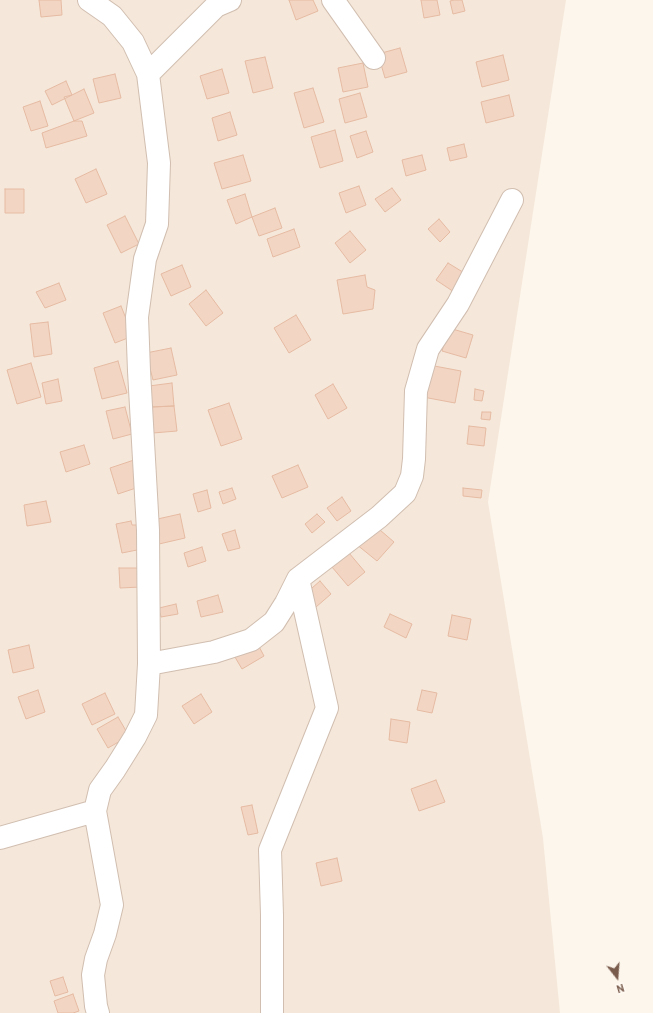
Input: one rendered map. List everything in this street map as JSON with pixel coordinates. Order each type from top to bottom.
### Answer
[{"type":"street","points":[[89,0],[112,16],[134,42],[148,74],[159,163],[157,224],[144,259],[137,317],[148,530],[149,664],[146,715],[116,769],[100,790],[95,812],[112,905],[105,934],[96,959],[93,975],[98,1013]]},
{"type":"street","points":[[148,74],[216,6],[230,0]]},
{"type":"street","points":[[333,0],[374,58]]},
{"type":"street","points":[[149,664],[214,652],[251,640],[274,622],[286,603],[298,579],[379,517],[405,492],[412,476],[414,459],[416,391],[428,349],[458,304],[512,200]]},
{"type":"street","points":[[272,1013],[270,850],[327,708],[298,579]]},
{"type":"street","points":[[0,838],[95,812]]},
{"type":"shaded area","points":[[0,0],[566,0],[488,502],[543,838],[560,1013],[0,1013]]},
{"type":"building","points":[[39,0],[61,0],[62,15],[41,17]]},
{"type":"building","points":[[289,0],[313,0],[318,11],[296,20]]},
{"type":"building","points":[[421,0],[437,0],[440,15],[424,18]]},
{"type":"building","points":[[462,0],[465,11],[453,14],[450,1]]},
{"type":"building","points":[[400,48],[407,72],[385,78],[378,54]]},
{"type":"building","points":[[503,55],[509,80],[482,87],[476,62]]},
{"type":"building","points":[[265,57],[273,88],[253,93],[245,61]]},
{"type":"building","points":[[363,63],[368,87],[343,92],[338,68]]},
{"type":"building","points":[[222,69],[229,93],[207,99],[200,76]]},
{"type":"building","points":[[115,74],[121,98],[99,103],[93,79]]},
{"type":"building","points":[[66,81],[72,95],[52,105],[45,91]]},
{"type":"building","points":[[313,88],[324,122],[304,128],[294,93]]},
{"type":"building","points":[[84,89],[94,113],[74,121],[64,97]]},
{"type":"building","points":[[360,93],[367,117],[345,123],[339,99]]},
{"type":"building","points":[[509,95],[514,116],[486,123],[481,102]]},
{"type":"building","points":[[40,101],[48,126],[31,131],[23,107]]},
{"type":"building","points":[[230,112],[237,135],[218,141],[212,118]]},
{"type":"building","points":[[74,121],[82,121],[87,136],[46,148],[42,133]]},
{"type":"building","points":[[335,130],[343,161],[320,168],[311,137]]},
{"type":"building","points":[[366,131],[373,152],[357,158],[350,136]]},
{"type":"building","points":[[464,144],[467,157],[450,161],[447,148]]},
{"type":"building","points":[[243,155],[251,181],[222,189],[214,163]]},
{"type":"building","points":[[422,155],[426,170],[406,176],[402,160]]},
{"type":"building","points":[[96,169],[107,194],[86,203],[75,179]]},
{"type":"building","points":[[359,186],[366,205],[346,213],[339,193]]},
{"type":"building","points":[[392,188],[401,200],[385,212],[375,199]]},
{"type":"building","points":[[5,189],[24,189],[24,213],[5,213]]},
{"type":"building","points":[[245,194],[252,217],[236,224],[227,200]]},
{"type":"building","points":[[275,208],[282,228],[259,236],[252,217]]},
{"type":"building","points":[[125,216],[139,244],[121,253],[107,225]]},
{"type":"building","points":[[439,219],[450,232],[440,242],[428,229]]},
{"type":"building","points":[[294,229],[300,247],[273,257],[267,239]]},
{"type":"building","points":[[350,231],[366,250],[350,263],[335,243]]},
{"type":"building","points":[[448,263],[466,274],[454,292],[436,280]]},
{"type":"building","points":[[182,265],[191,287],[171,296],[161,274]]},
{"type":"building","points":[[365,275],[367,287],[375,290],[373,309],[343,314],[337,280]]},
{"type":"building","points":[[59,283],[66,300],[45,308],[36,292]]},
{"type":"building","points":[[206,290],[223,313],[206,326],[189,304]]},
{"type":"building","points":[[121,306],[133,336],[115,343],[103,313]]},
{"type":"building","points":[[296,315],[311,340],[289,353],[274,328]]},
{"type":"building","points":[[48,322],[52,354],[34,357],[30,324]]},
{"type":"building","points":[[449,328],[473,335],[466,358],[442,351]]},
{"type":"building","points":[[171,348],[177,375],[153,380],[146,353]]},
{"type":"building","points":[[118,361],[127,393],[102,399],[94,368]]},
{"type":"building","points":[[31,363],[41,397],[17,404],[7,370]]},
{"type":"building","points":[[429,365],[461,371],[455,403],[423,397]]},
{"type":"building","points":[[58,379],[62,401],[46,404],[42,383]]},
{"type":"building","points":[[172,383],[174,406],[151,407],[149,386]]},
{"type":"building","points":[[333,384],[347,408],[328,419],[315,395]]},
{"type":"building","points":[[475,389],[484,391],[482,401],[474,400]]},
{"type":"building","points":[[229,403],[242,439],[221,446],[208,410]]},
{"type":"building","points":[[174,406],[177,431],[153,433],[151,407]]},
{"type":"building","points":[[125,407],[132,434],[113,439],[106,411]]},
{"type":"building","points":[[482,412],[491,412],[490,420],[481,419]]},
{"type":"building","points":[[469,426],[486,428],[484,446],[467,444]]},
{"type":"building","points":[[84,445],[90,464],[66,472],[60,452]]},
{"type":"building","points":[[134,460],[142,486],[118,494],[110,468]]},
{"type":"building","points":[[298,465],[308,487],[282,498],[272,476]]},
{"type":"building","points":[[232,488],[236,499],[223,504],[219,492]]},
{"type":"building","points":[[463,488],[482,490],[481,498],[463,496]]},
{"type":"building","points":[[207,490],[211,508],[198,512],[193,494]]},
{"type":"building","points":[[342,497],[351,511],[337,521],[327,508]]},
{"type":"building","points":[[46,501],[51,522],[27,526],[24,505]]},
{"type":"building","points":[[180,514],[185,538],[159,544],[153,520]]},
{"type":"building","points":[[317,514],[325,522],[312,533],[305,524]]},
{"type":"building","points":[[131,521],[132,525],[137,525],[142,549],[122,553],[116,524]]},
{"type":"building","points":[[373,524],[394,542],[377,561],[356,544]]},
{"type":"building","points":[[235,530],[240,548],[228,551],[222,534]]},
{"type":"building","points":[[202,547],[206,561],[188,567],[184,553]]},
{"type":"building","points":[[349,553],[365,572],[348,586],[332,567]]},
{"type":"building","points":[[119,568],[141,568],[141,587],[120,588]]},
{"type":"building","points":[[320,581],[331,594],[316,607],[304,595]]},
{"type":"building","points":[[218,595],[223,612],[201,617],[197,601]]},
{"type":"building","points":[[176,604],[178,614],[161,617],[159,608]]},
{"type":"building","points":[[390,614],[412,624],[406,638],[384,627]]},
{"type":"building","points":[[452,615],[471,619],[467,640],[448,636]]},
{"type":"building","points":[[255,639],[264,656],[242,669],[232,652]]},
{"type":"building","points":[[29,645],[34,668],[13,673],[8,650]]},
{"type":"building","points":[[38,690],[45,712],[26,719],[18,697]]},
{"type":"building","points":[[422,690],[437,693],[432,713],[417,710]]},
{"type":"building","points":[[105,693],[115,714],[92,725],[82,704]]},
{"type":"building","points":[[201,694],[212,712],[194,724],[182,706]]},
{"type":"building","points":[[118,717],[129,736],[108,748],[97,729]]},
{"type":"building","points":[[391,719],[410,722],[407,743],[389,740]]},
{"type":"building","points":[[436,780],[445,802],[419,811],[411,789]]},
{"type":"building","points":[[252,805],[258,833],[248,835],[241,807]]},
{"type":"building","points":[[337,858],[342,881],[321,886],[316,863]]},
{"type":"building","points":[[63,977],[68,992],[55,996],[50,981]]},
{"type":"building","points":[[73,994],[79,1011],[73,1013],[58,1013],[54,1001]]}]
